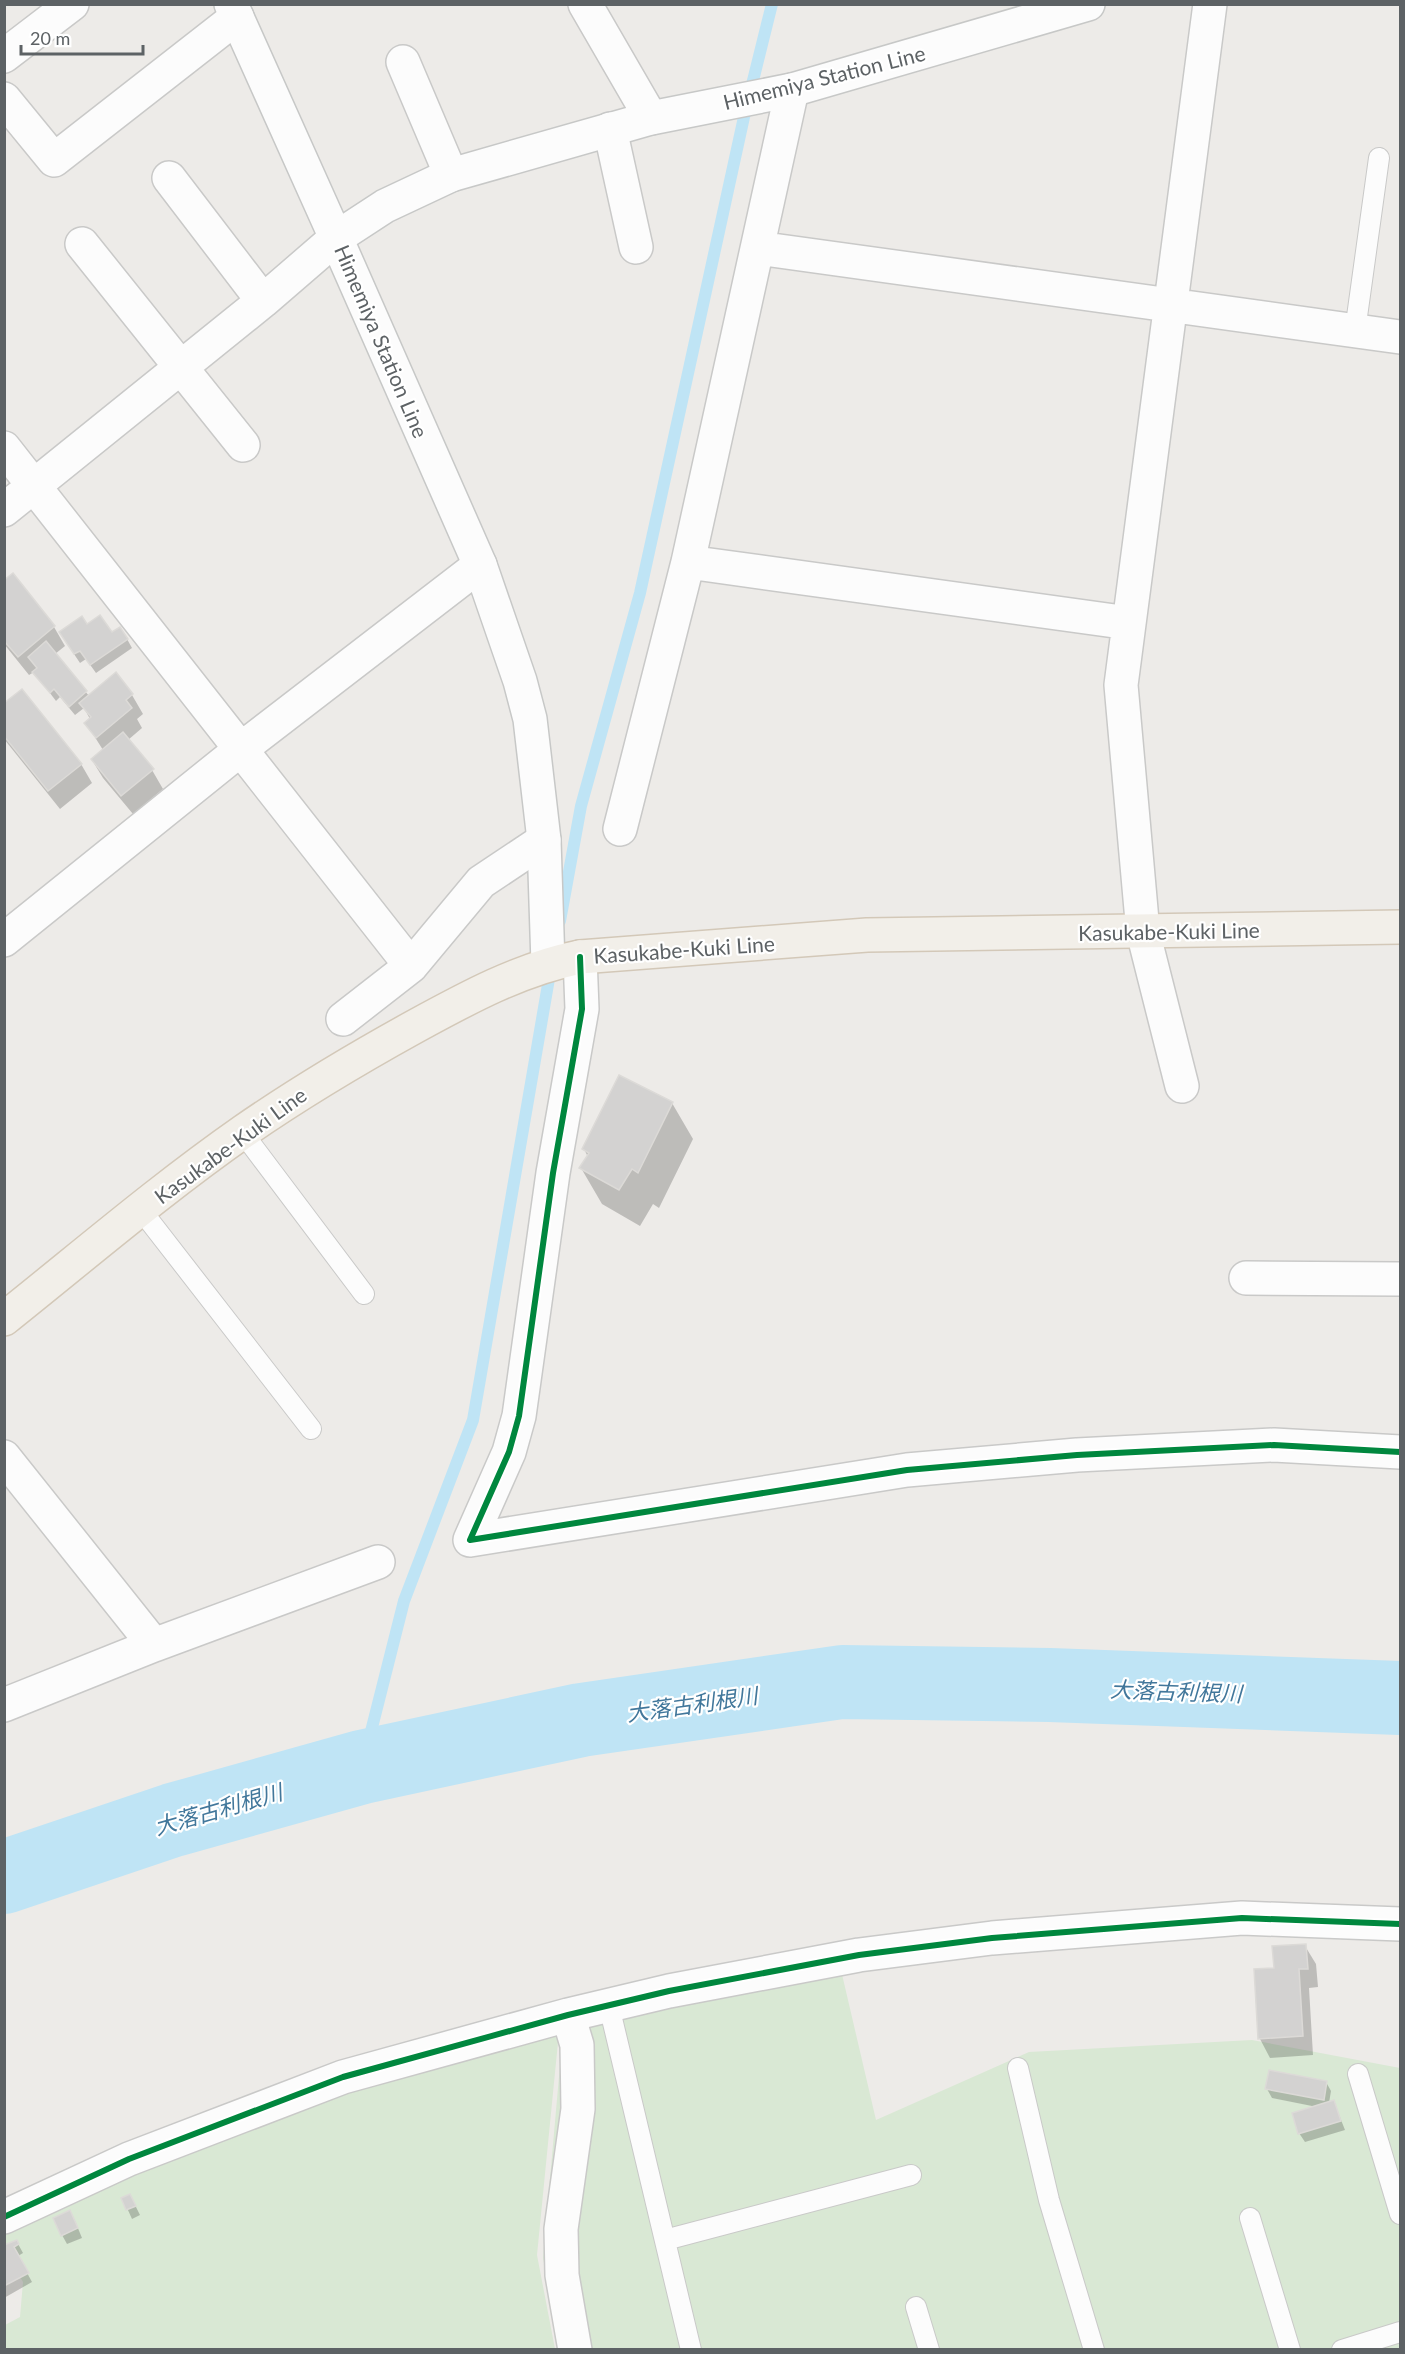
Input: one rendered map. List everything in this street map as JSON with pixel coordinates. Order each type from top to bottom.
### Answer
[{"type":"main road","name":"Kasukabe-Kuki Line","points":[[4,1319],[242,1132],[314,1084],[475,994],[548,964],[580,957],[867,935],[1401,927]]},
{"type":"street","points":[[4,56],[72,4]]},
{"type":"street","points":[[585,4],[651,118]]},
{"type":"street","name":"Himemiya Station Line","points":[[548,964],[544,840],[530,719],[520,681],[480,565],[336,238],[385,206],[451,175],[651,118],[792,90],[1088,4]]},
{"type":"street","points":[[1182,1086],[1143,932],[1121,685],[1210,4]]},
{"type":"street","points":[[4,99],[54,160],[234,11],[336,238],[263,301],[4,510]]},
{"type":"street","points":[[403,62],[451,175]]},
{"type":"street","points":[[620,829],[688,562],[792,90]]},
{"type":"street","points":[[610,129],[636,247]]},
{"type":"street","points":[[169,178],[263,301]]},
{"type":"street","points":[[82,244],[243,445]]},
{"type":"street","points":[[758,248],[1401,338]]},
{"type":"street","points":[[4,448],[411,966]]},
{"type":"street","points":[[688,562],[1129,623]]},
{"type":"street","points":[[4,940],[241,749],[480,565]]},
{"type":"street","points":[[343,1018],[411,966],[481,882],[544,840]]},
{"type":"street","points":[[580,957],[582,1009],[553,1173],[519,1416],[509,1452],[470,1540],[907,1470],[1077,1455],[1274,1445],[1401,1452]]},
{"type":"street","points":[[1246,1278],[1401,1279]]},
{"type":"street","points":[[4,1457],[154,1645]]},
{"type":"street","points":[[4,1706],[154,1645],[378,1562]]},
{"type":"street","points":[[4,2217],[129,2159],[343,2077],[568,2015],[669,1991],[859,1955],[992,1938],[1242,1918],[1401,1924]]},
{"type":"street","points":[[568,2015],[577,2045],[578,2109],[561,2229],[562,2275],[575,2349]]},
{"type":"lane","points":[[1355,331],[1379,158]]},
{"type":"lane","points":[[242,1132],[364,1294]]},
{"type":"lane","points":[[141,1210],[311,1429]]},
{"type":"lane","points":[[609,2006],[691,2349]]},
{"type":"lane","points":[[1018,2068],[1049,2200],[1094,2349]]},
{"type":"lane","points":[[1358,2074],[1401,2214]]},
{"type":"lane","points":[[665,2240],[911,2175]]},
{"type":"lane","points":[[1250,2218],[1290,2349]]},
{"type":"lane","points":[[916,2307],[929,2349]]},
{"type":"lane","points":[[1342,2349],[1401,2332]]},
{"type":"green space","points":[[841,1970],[876,2120],[1029,2052],[1252,2040],[1400,2068],[1400,2349],[560,2350],[543,2258],[563,2031]]},
{"type":"green space","points":[[559,2032],[537,2255],[555,2349],[5,2349],[5,2325],[20,2317],[23,2282],[5,2251],[4,2235],[136,2174],[367,2083]]},
{"type":"building","points":[[13,573],[55,626],[18,657],[4,641],[4,580]]},
{"type":"building","points":[[100,615],[112,632],[120,627],[128,639],[90,665],[80,651],[74,654],[59,632],[82,616],[87,624]]},
{"type":"building","points":[[46,641],[87,691],[69,707],[54,689],[50,693],[32,672],[37,668],[28,657]]},
{"type":"building","points":[[116,672],[133,694],[126,700],[132,708],[96,738],[84,723],[91,717],[79,703]]},
{"type":"building","points":[[22,689],[82,764],[48,791],[4,736],[4,703]]},
{"type":"building","points":[[123,732],[154,769],[121,796],[91,759]]},
{"type":"building","points":[[619,1075],[673,1102],[638,1173],[632,1169],[619,1190],[579,1168],[589,1153],[582,1149]]},
{"type":"building","points":[[1306,1944],[1308,1969],[1299,1969],[1303,2036],[1258,2039],[1254,1969],[1274,1968],[1272,1946]]},
{"type":"building","points":[[1269,2070],[1327,2081],[1324,2100],[1265,2089]]},
{"type":"building","points":[[1334,2100],[1341,2121],[1298,2134],[1292,2113]]},
{"type":"building","points":[[130,2194],[136,2206],[126,2210],[121,2198]]},
{"type":"building","points":[[70,2210],[78,2228],[61,2236],[53,2218]]},
{"type":"building","points":[[17,2240],[19,2244],[14,2247],[29,2273],[4,2286],[4,2245]]},
{"type":"waterway","points":[[560,921],[581,806],[640,593],[744,117],[772,4]]},
{"type":"waterway","points":[[362,1767],[404,1601],[473,1420],[551,967]]},
{"type":"waterway","name":"大落古利根川","points":[[4,1877],[173,1820],[362,1767],[581,1720],[842,1682],[1050,1685],[1400,1698]]},
{"type":"cycle path","points":[[580,957],[582,1009],[553,1173],[519,1416],[509,1452],[470,1540],[907,1470],[1077,1455],[1274,1445],[1400,1452]]},
{"type":"cycle path","points":[[4,2217],[129,2159],[343,2077],[568,2015],[669,1991],[859,1955],[992,1938],[1242,1918],[1400,1924]]}]
